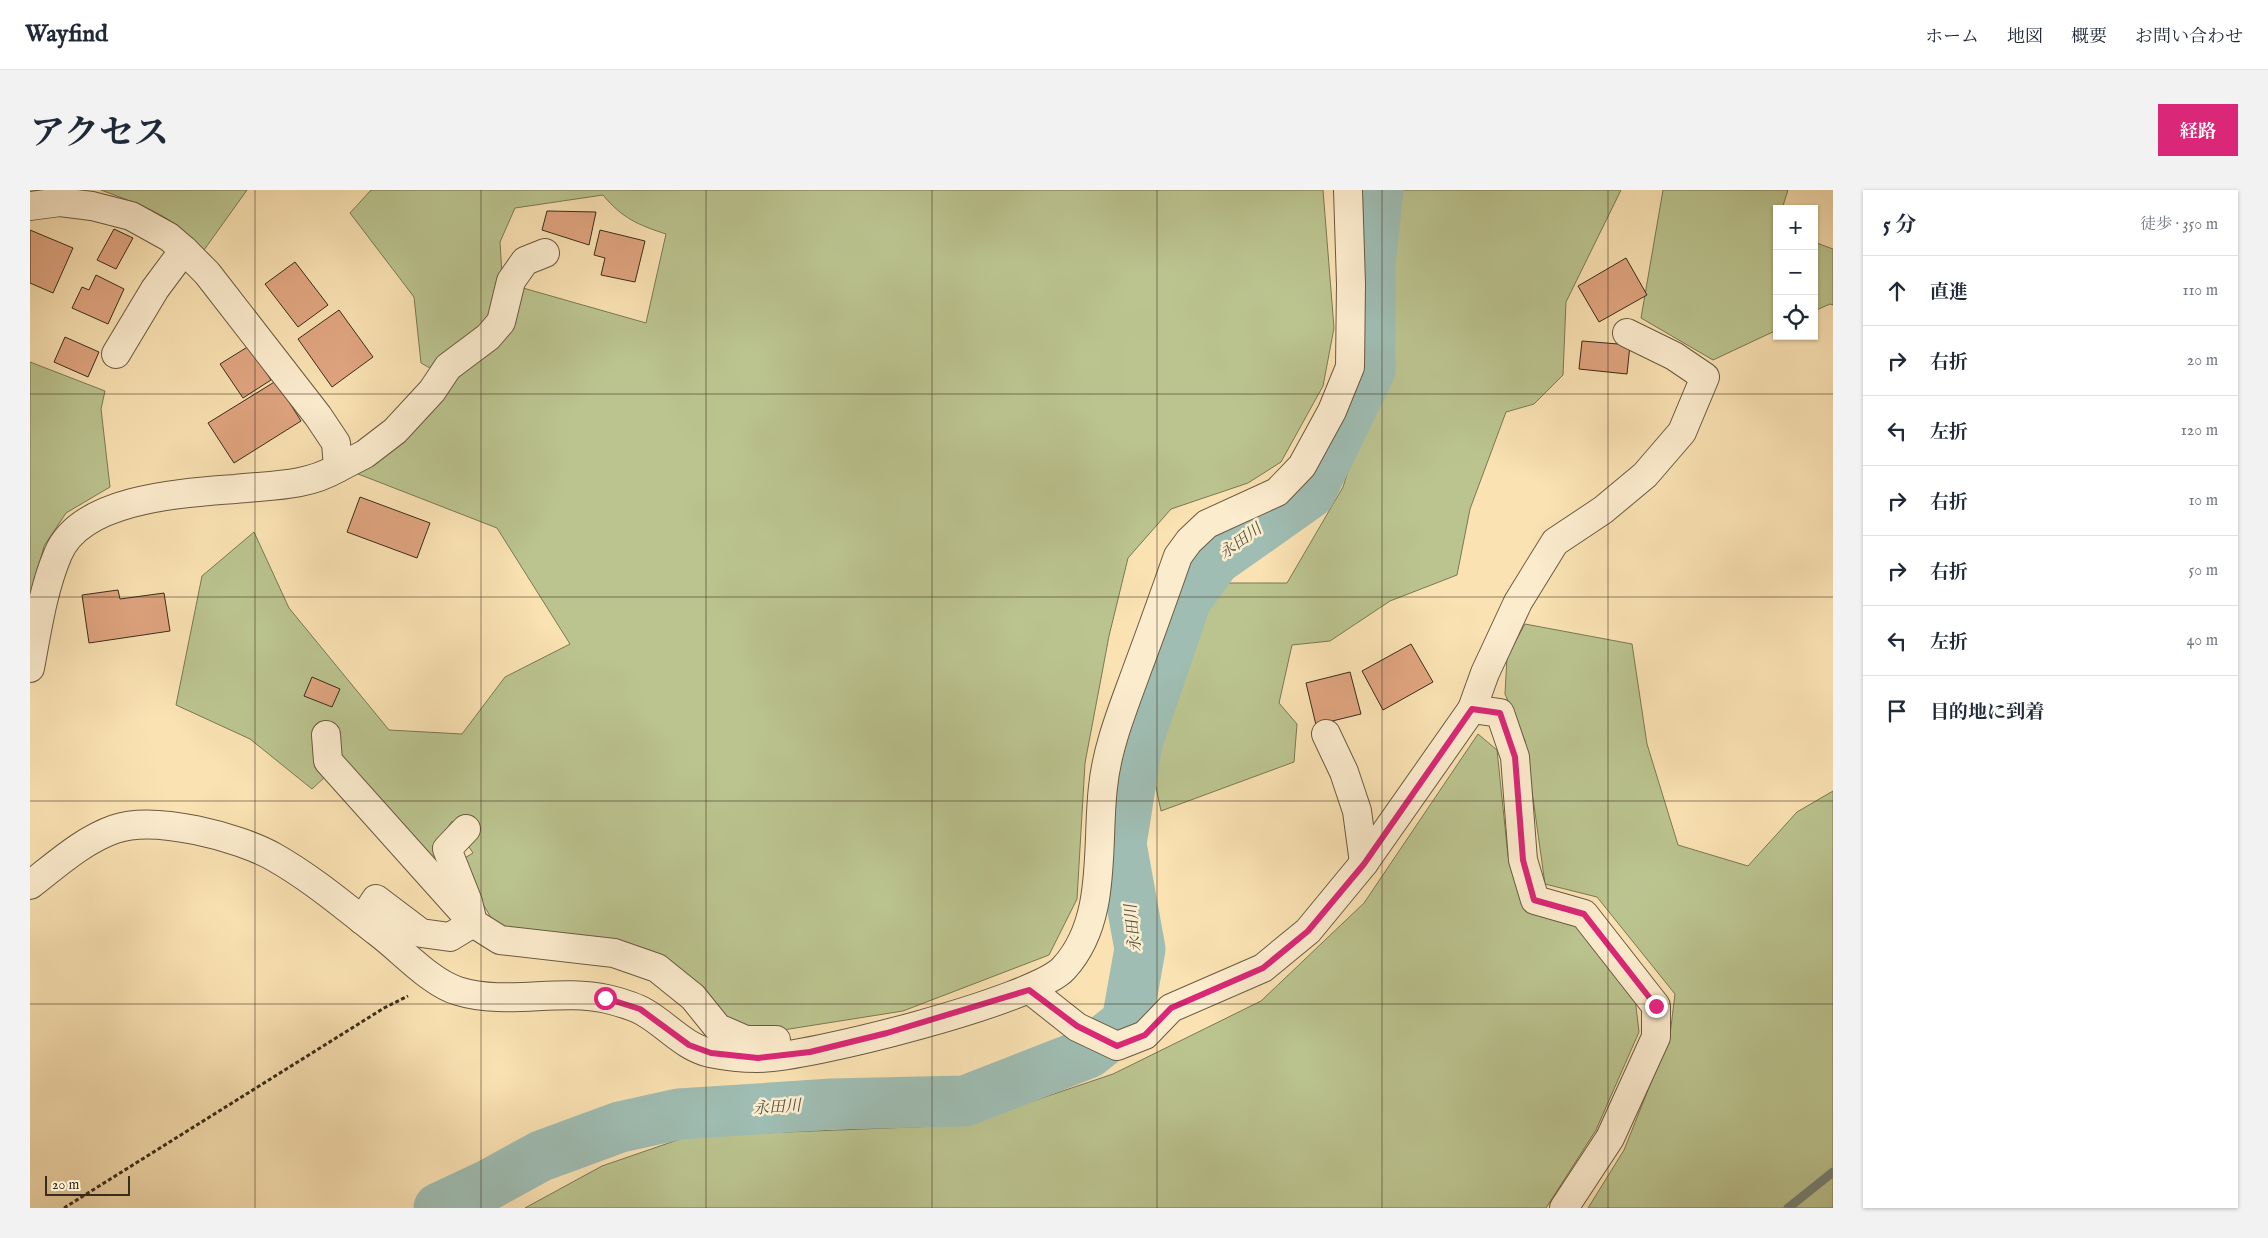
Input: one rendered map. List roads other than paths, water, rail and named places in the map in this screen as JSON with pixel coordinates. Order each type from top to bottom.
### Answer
[{"type":"street","points":[[30,885],[74,851],[117,828],[162,825],[192,829],[271,855],[312,882],[439,982],[459,991],[510,997],[574,996],[605,998],[640,1009],[689,1045],[711,1053],[758,1058],[810,1052],[887,1033],[1029,990],[1063,971],[1078,948],[1089,924],[1096,898],[1103,786],[1109,750],[1178,556],[1189,541],[1207,524],[1277,492],[1302,466],[1332,411],[1350,367],[1351,284],[1348,190]]},
{"type":"street","points":[[30,206],[60,202],[92,206],[131,216],[169,237],[207,273],[318,416],[336,443],[338,468]]},
{"type":"street","points":[[116,354],[156,289],[184,250]]},
{"type":"street","points":[[30,668],[49,581],[58,553],[71,533],[93,517],[124,505],[235,489],[287,486],[322,478],[365,454],[395,432],[432,391],[448,367],[488,337],[501,322],[511,281],[524,261],[545,252]]},
{"type":"street","points":[[1029,990],[1077,1026],[1117,1046],[1145,1035],[1171,1008],[1263,968],[1308,931],[1364,864],[1472,709],[1485,673],[1518,602],[1555,542],[1603,510],[1645,475],[1682,432],[1705,377],[1674,356],[1627,333]]},
{"type":"street","points":[[1472,709],[1500,713],[1515,757],[1523,860],[1534,900],[1584,914],[1656,1006],[1656,1037],[1610,1138],[1564,1208]]},
{"type":"street","points":[[1326,734],[1344,772],[1357,812],[1364,864]]},
{"type":"street","points":[[326,735],[328,761],[473,923],[500,940],[614,953],[657,968],[693,998],[718,1028],[746,1040],[787,1041],[844,1029],[887,1033]]},
{"type":"street","points":[[466,829],[448,849],[468,902],[473,923]]},
{"type":"street","points":[[362,920],[376,899],[421,933],[450,937],[473,923]]},
{"type":"waterway","name":"永田川","points":[[439,1208],[488,1185],[541,1156],[620,1127],[679,1114],[832,1104],[965,1101],[1088,1053],[1127,1022],[1140,949],[1121,844],[1137,743],[1186,600],[1215,560],[1310,493],[1370,370],[1370,264],[1378,190]]},
{"type":"waterway","points":[[1788,1208],[1833,1172]]}]
